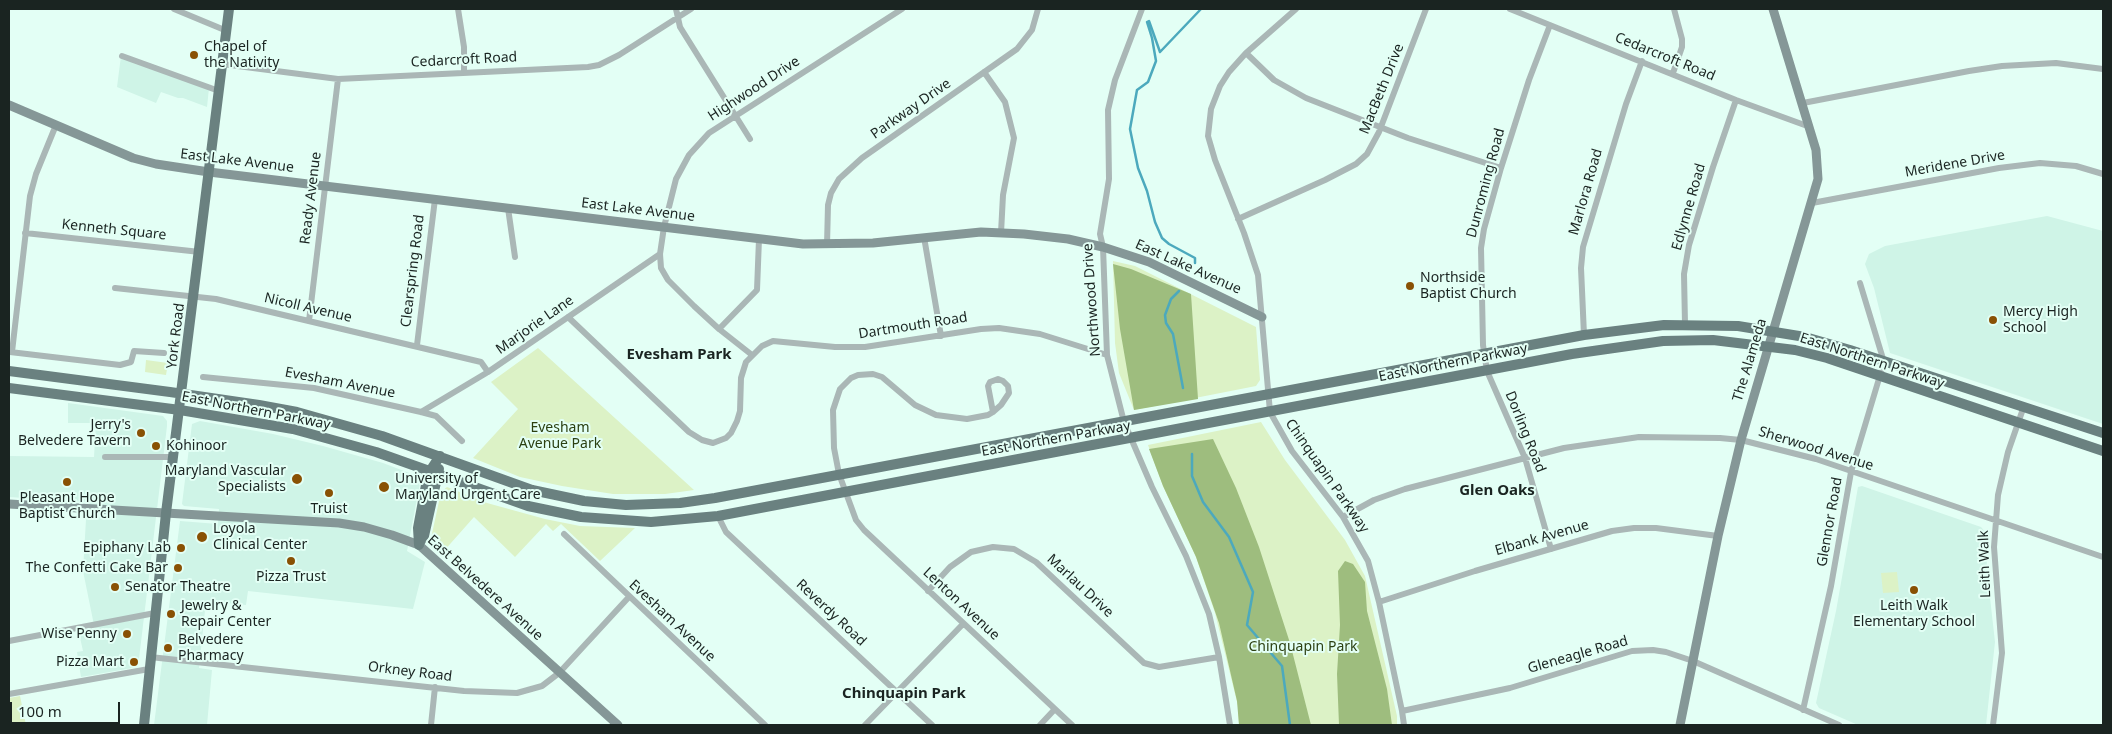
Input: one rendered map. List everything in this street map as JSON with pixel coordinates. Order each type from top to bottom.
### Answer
[{"type":"main road","name":"York Road","points":[[144,725],[166,513],[183,394],[229,9]]},
{"type":"main road","name":"East Northern Parkway","points":[[9,371],[183,394],[297,412],[358,429],[440,456],[532,490],[584,501],[626,505],[697,501],[1584,335],[1627,328],[1685,324],[1725,325],[1773,330],[1825,342],[2103,433]]},
{"type":"main road","name":"East Northern Parkway","points":[[9,388],[254,421],[326,438],[528,506],[581,517],[651,522],[718,516],[1589,351],[1663,341],[1713,340],[1795,350],[1827,358],[2103,451]]},
{"type":"main road","points":[[419,545],[424,536],[434,473],[440,456]]},
{"type":"street","points":[[174,9],[227,31]]},
{"type":"street","points":[[458,9],[464,47],[464,73]]},
{"type":"street","points":[[676,9],[680,27],[750,139]]},
{"type":"street","name":"Cedarcroft Road","points":[[222,64],[338,79],[599,65],[691,9]]},
{"type":"street","name":"Highwood Drive","points":[[664,227],[672,190],[679,172],[689,155],[709,133],[902,9]]},
{"type":"street","name":"Parkway Drive","points":[[827,245],[828,205],[831,193],[839,179],[862,158],[1017,49],[1032,30],[1038,9]]},
{"type":"street","name":"Northwood Drive","points":[[1142,9],[1115,80],[1108,110],[1110,179],[1100,234],[1103,247],[1107,355],[1124,422],[1133,438],[1152,487],[1186,556],[1204,601],[1219,657],[1230,725]]},
{"type":"street","name":"Chinquapin Parkway","points":[[1296,9],[1246,53],[1220,86],[1210,108],[1208,127],[1213,153],[1258,275],[1267,395],[1270,412],[1292,451],[1343,517],[1368,561],[1379,602],[1404,725]]},
{"type":"street","name":"MacBeth Drive","points":[[1238,219],[1356,164],[1371,148],[1381,127],[1426,9]]},
{"type":"street","name":"Cedarcroft Road","points":[[1510,9],[1673,73],[1736,100],[1810,127]]},
{"type":"street","points":[[1673,73],[1682,47],[1674,9]]},
{"type":"street","name":"The Alameda","points":[[1680,725],[1718,536],[1741,440],[1818,179],[1818,166],[1810,127],[1773,9]]},
{"type":"street","name":"Dunroming Road","points":[[1484,354],[1482,237],[1501,168],[1529,80],[1550,26]]},
{"type":"street","points":[[1246,53],[1274,80],[1293,92],[1426,144],[1501,168]]},
{"type":"street","points":[[122,56],[219,91]]},
{"type":"street","name":"Marlora Road","points":[[1584,335],[1581,268],[1583,247],[1626,104],[1642,61]]},
{"type":"street","points":[[1803,103],[2002,66],[2056,63],[2103,69]]},
{"type":"street","points":[[984,72],[1005,102],[1014,138],[1003,195],[1001,233]]},
{"type":"street","name":"Ready Avenue","points":[[309,321],[338,79]]},
{"type":"street","name":"Edlynne Road","points":[[1685,324],[1684,274],[1689,245],[1736,100]]},
{"type":"street","name":"East Lake Avenue","points":[[9,105],[138,159],[156,164],[210,172],[760,239],[827,245],[874,243],[961,233],[1001,233],[1054,237],[1131,255],[1262,316]]},
{"type":"street","points":[[56,125],[32,184],[10,352],[120,365],[131,362],[134,351],[164,354]]},
{"type":"street","name":"Meridene Drive","points":[[1812,203],[1993,169],[2040,163],[2076,166],[2103,174]]},
{"type":"street","name":"Clearspring Road","points":[[417,346],[435,200]]},
{"type":"street","points":[[508,208],[515,257]]},
{"type":"street","points":[[568,317],[690,432],[713,443],[726,438],[735,426],[740,411],[742,373],[746,362],[752,355],[719,330],[668,280],[661,268],[660,254],[664,227]]},
{"type":"street","name":"Kenneth Square","points":[[25,233],[200,252]]},
{"type":"street","points":[[924,237],[941,336]]},
{"type":"street","points":[[719,330],[757,290],[760,239]]},
{"type":"street","name":"Marjorie Lane","points":[[421,412],[488,372],[660,254]]},
{"type":"street","points":[[1860,284],[1884,362]]},
{"type":"street","name":"Nicoll Avenue","points":[[115,288],[216,299],[482,362],[488,372]]},
{"type":"street","name":"Dartmouth Road","points":[[752,355],[762,346],[773,342],[853,348],[880,346],[981,328],[1008,328],[1040,334],[1107,355]]},
{"type":"street","name":"Dorling Road","points":[[1484,354],[1487,371],[1525,458],[1551,549]]},
{"type":"street","name":"Glennor Road","points":[[1804,710],[1831,586],[1851,472],[1884,362]]},
{"type":"street","name":"Lenton Avenue","points":[[993,412],[981,418],[967,419],[936,415],[915,405],[882,377],[873,374],[858,375],[851,378],[840,389],[833,410],[834,448],[839,474],[856,520],[864,530],[1072,725]]},
{"type":"street","name":"Evesham Avenue","points":[[203,377],[314,388],[421,412],[436,416],[462,441]]},
{"type":"street","points":[[998,379],[1008,386],[1009,393],[1002,405],[993,412],[988,386],[990,382],[998,379]]},
{"type":"street","name":"Leith Walk","points":[[1993,725],[2002,653],[1995,564],[1996,521],[2002,478],[2024,406]]},
{"type":"street","name":"Sherwood Avenue","points":[[1343,517],[1374,500],[1404,489],[1525,458],[1586,444],[1639,437],[1689,436],[1741,440],[1792,452],[2103,557]]},
{"type":"street","points":[[105,457],[174,457]]},
{"type":"street","name":"East Belvedere Avenue","points":[[9,504],[352,525],[392,535],[419,545],[618,725]]},
{"type":"street","name":"Reverdy Road","points":[[718,516],[726,532],[932,725]]},
{"type":"street","name":"Elbank Avenue","points":[[1379,602],[1600,534],[1634,528],[1671,529],[1718,536]]},
{"type":"street","name":"Evesham Avenue","points":[[564,534],[628,598],[764,725]]},
{"type":"street","name":"Marlau Drive","points":[[928,591],[950,567],[971,552],[993,548],[1014,550],[1036,562],[1144,663],[1153,667],[1168,667],[1219,657]]},
{"type":"street","name":"Orkney Road","points":[[150,656],[478,692],[517,693],[542,686],[559,673],[628,598]]},
{"type":"street","points":[[9,641],[156,613]]},
{"type":"street","points":[[865,725],[963,624]]},
{"type":"street","name":"Gleneagle Road","points":[[1402,711],[1510,688],[1632,651],[1653,650],[1666,652],[1693,661],[1838,725]]},
{"type":"street","points":[[9,694],[149,669]]},
{"type":"street","points":[[431,725],[435,687]]},
{"type":"street","points":[[1040,725],[1055,709]]},
{"type":"shaded area","points":[[121,56],[209,88],[207,107],[161,92],[156,103],[117,87]]},
{"type":"shaded area","name":"Mercy High School","points":[[2047,216],[2103,231],[2103,424],[1890,353],[1874,288],[1865,264],[1869,254],[1885,246]]},
{"type":"shaded area","points":[[68,403],[163,416],[167,421],[138,667],[81,677],[77,652],[83,651],[79,633],[95,630],[83,571],[87,502],[9,497],[9,456],[94,457],[96,423],[68,423]]},
{"type":"shaded area","points":[[200,421],[273,434],[323,446],[383,463],[417,476],[420,483],[407,551],[425,562],[413,609],[248,591],[246,605],[206,601],[199,668],[212,670],[207,725],[154,725],[180,521],[218,524],[219,509],[184,506],[182,504],[192,424]]},
{"type":"shaded area","name":"Leith Walk Elementary School","points":[[1862,486],[1981,527],[1986,533],[1987,571],[1995,642],[1986,725],[1858,725],[1819,708],[1816,703],[1836,611],[1858,487]]},
{"type":"green space","points":[[1113,261],[1135,266],[1256,327],[1260,380],[1256,386],[1134,410],[1119,373],[1115,343]]},
{"type":"green space","points":[[1113,264],[1131,269],[1191,294],[1198,399],[1134,410],[1120,329]]},
{"type":"green space","name":"Evesham Avenue Park","points":[[538,348],[694,490],[665,494],[613,494],[520,477],[473,458],[518,409],[491,382]]},
{"type":"green space","points":[[146,360],[168,363],[166,375],[145,372]]},
{"type":"green space","name":"Chinquapin Park","points":[[1261,422],[1285,460],[1345,540],[1365,576],[1397,716],[1397,725],[1239,725],[1238,706],[1215,613],[1196,557],[1163,486],[1148,445]]},
{"type":"green space","points":[[1213,439],[1236,488],[1259,547],[1290,643],[1311,725],[1239,725],[1237,701],[1219,623],[1196,557],[1163,486],[1149,449]]},
{"type":"green space","points":[[447,487],[487,503],[545,519],[580,526],[635,528],[600,561],[561,524],[553,531],[546,524],[515,557],[474,517],[443,552],[430,543],[441,492]]},
{"type":"green space","points":[[1345,561],[1353,564],[1365,582],[1367,611],[1387,689],[1392,725],[1339,725],[1337,674],[1340,625],[1338,571]]},
{"type":"green space","points":[[1897,572],[1899,592],[1883,593],[1881,573]]},
{"type":"green space","points":[[20,696],[26,725],[9,725],[9,698]]},
{"type":"waterway","points":[[1195,263],[1195,258],[1169,244],[1162,238],[1138,168],[1130,129],[1137,90],[1148,82],[1156,61],[1147,22],[1149,21],[1160,52],[1201,9]]},
{"type":"waterway","points":[[1179,291],[1171,299],[1165,315],[1166,323],[1173,334],[1183,388]]},
{"type":"waterway","points":[[1192,454],[1192,476],[1203,502],[1229,537],[1253,592],[1247,625],[1282,666],[1290,725]]},
{"type":"place","name":"Chapel of the Nativity","points":[[194,55]]},
{"type":"place","name":"Northside Baptist Church","points":[[1410,286]]},
{"type":"place","name":"Mercy High School","points":[[1993,320]]},
{"type":"place","name":"Jerry's Belvedere Tavern","points":[[141,433]]},
{"type":"place","name":"Kohinoor","points":[[156,446]]},
{"type":"place","name":"Maryland Vascular Specialists","points":[[297,479]]},
{"type":"place","name":"Pleasant Hope Baptist Church","points":[[67,482]]},
{"type":"place","name":"University of Maryland Urgent Care","points":[[384,487]]},
{"type":"place","name":"Truist","points":[[329,493]]},
{"type":"place","name":"Loyola Clinical Center","points":[[202,537]]},
{"type":"place","name":"Epiphany Lab","points":[[181,548]]},
{"type":"place","name":"Pizza Trust","points":[[291,561]]},
{"type":"place","name":"The Confetti Cake Bar","points":[[178,568]]},
{"type":"place","name":"Senator Theatre","points":[[115,587]]},
{"type":"place","name":"Leith Walk Elementary School","points":[[1914,590]]},
{"type":"place","name":"Jewelry & Repair Center","points":[[171,614]]},
{"type":"place","name":"Wise Penny","points":[[127,634]]},
{"type":"place","name":"Belvedere Pharmacy","points":[[168,648]]},
{"type":"place","name":"Pizza Mart","points":[[134,662]]},
{"type":"district","name":"Evesham Park","points":[[679,355]]},
{"type":"district","name":"Glen Oaks","points":[[1497,491]]},
{"type":"district","name":"Chinquapin Park","points":[[904,694]]}]
